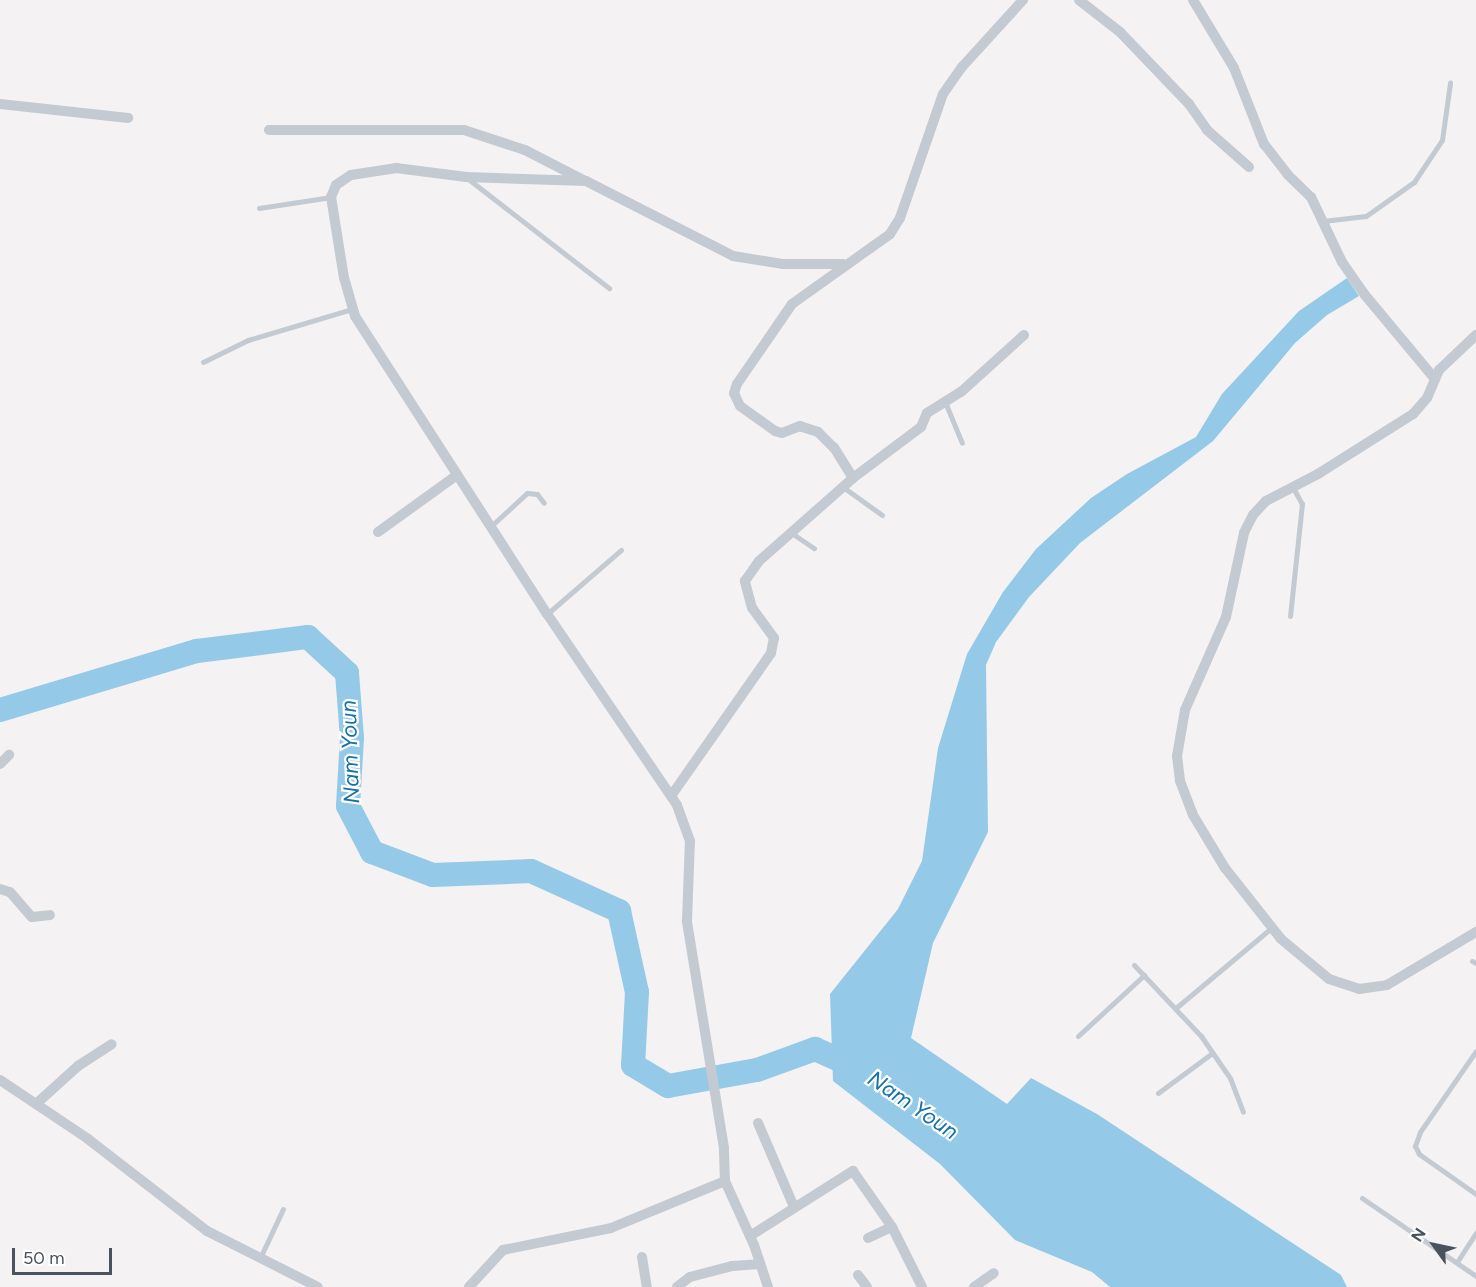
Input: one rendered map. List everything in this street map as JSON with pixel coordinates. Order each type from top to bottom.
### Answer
[{"type":"street","points":[[853,478],[834,448],[818,432],[800,426],[782,433],[775,431],[740,406],[734,393],[792,304],[843,264],[870,251],[890,234],[900,218],[943,94],[962,67],[1023,0]]},
{"type":"street","points":[[1079,0],[1120,32],[1189,104],[1207,130],[1248,167]]},
{"type":"street","points":[[1193,0],[1234,68],[1264,144],[1288,175],[1311,197],[1342,262],[1365,296],[1435,380]]},
{"type":"street","points":[[0,104],[128,118]]},
{"type":"street","points":[[269,130],[464,130],[525,150],[733,256],[783,264],[843,264]]},
{"type":"street","points":[[586,182],[466,177],[396,168],[351,175],[336,185],[331,197],[344,278],[354,312],[366,334],[547,614],[671,796],[690,841],[687,921],[715,1108],[724,1148],[725,1181],[750,1236],[768,1287]]},
{"type":"street","points":[[671,796],[771,653],[774,638],[752,608],[745,581],[789,531],[853,478],[921,427],[927,413],[945,402],[1024,335]]},
{"type":"street","points":[[1476,335],[1449,358],[1427,398],[1413,414],[1266,501],[1244,533],[1226,617],[1185,710],[1177,756],[1180,781],[1193,815],[1225,868],[1271,928],[1308,965],[1342,986],[1359,989],[1387,986],[1476,932]]},
{"type":"street","points":[[378,532],[457,475]]},
{"type":"street","points":[[0,764],[9,755]]},
{"type":"street","points":[[0,889],[10,892],[32,917],[50,915]]},
{"type":"street","points":[[36,1104],[78,1066],[112,1044]]},
{"type":"street","points":[[0,1080],[36,1104],[207,1231],[318,1287]]},
{"type":"street","points":[[758,1123],[794,1207]]},
{"type":"street","points":[[750,1236],[853,1171],[892,1227],[921,1287]]},
{"type":"street","points":[[469,1287],[503,1250],[611,1228],[725,1181]]},
{"type":"street","points":[[868,1238],[892,1227]]},
{"type":"street","points":[[642,1257],[647,1287]]},
{"type":"street","points":[[677,1287],[680,1282],[700,1274],[759,1264]]},
{"type":"street","points":[[974,1287],[994,1273]]},
{"type":"street","points":[[858,1275],[867,1287]]},
{"type":"lane","points":[[1323,221],[1366,216],[1414,182],[1442,140],[1450,83]]},
{"type":"lane","points":[[466,177],[609,288]]},
{"type":"lane","points":[[259,208],[331,197]]},
{"type":"lane","points":[[203,362],[248,340],[354,312]]},
{"type":"lane","points":[[945,402],[962,443]]},
{"type":"lane","points":[[1290,616],[1302,504],[1293,486]]},
{"type":"lane","points":[[843,487],[882,515]]},
{"type":"lane","points":[[491,526],[527,493],[537,494],[544,503]]},
{"type":"lane","points":[[789,531],[814,548]]},
{"type":"lane","points":[[547,614],[621,550]]},
{"type":"lane","points":[[1177,1007],[1271,928]]},
{"type":"lane","points":[[1134,965],[1177,1007],[1212,1053],[1230,1078],[1243,1112]]},
{"type":"lane","points":[[1078,1036],[1144,975]]},
{"type":"lane","points":[[1476,1051],[1420,1132],[1415,1146],[1419,1154],[1476,1194]]},
{"type":"lane","points":[[1158,1093],[1212,1053]]},
{"type":"lane","points":[[1362,1198],[1476,1276]]},
{"type":"lane","points":[[260,1259],[283,1209]]},
{"type":"lane","points":[[1457,1262],[1476,1233]]},
{"type":"water","points":[[1347,278],[1359,296],[1327,315],[1295,343],[1213,441],[1080,543],[1029,597],[996,642],[986,665],[988,832],[933,943],[911,1038],[1007,1104],[1031,1078],[1097,1114],[1341,1275],[1347,1287],[1110,1287],[1092,1272],[1015,1240],[940,1164],[833,1081],[830,994],[898,909],[922,861],[938,748],[967,654],[1003,592],[1036,549],[1091,498],[1127,474],[1196,437],[1222,394],[1299,311]]},
{"type":"waterway","name":"Nam Youn","points":[[0,710],[197,651],[308,637],[347,673],[352,738],[348,806],[372,852],[433,875],[531,871],[619,911],[637,992],[633,1065],[668,1086],[757,1070],[815,1049],[862,1070]]}]
